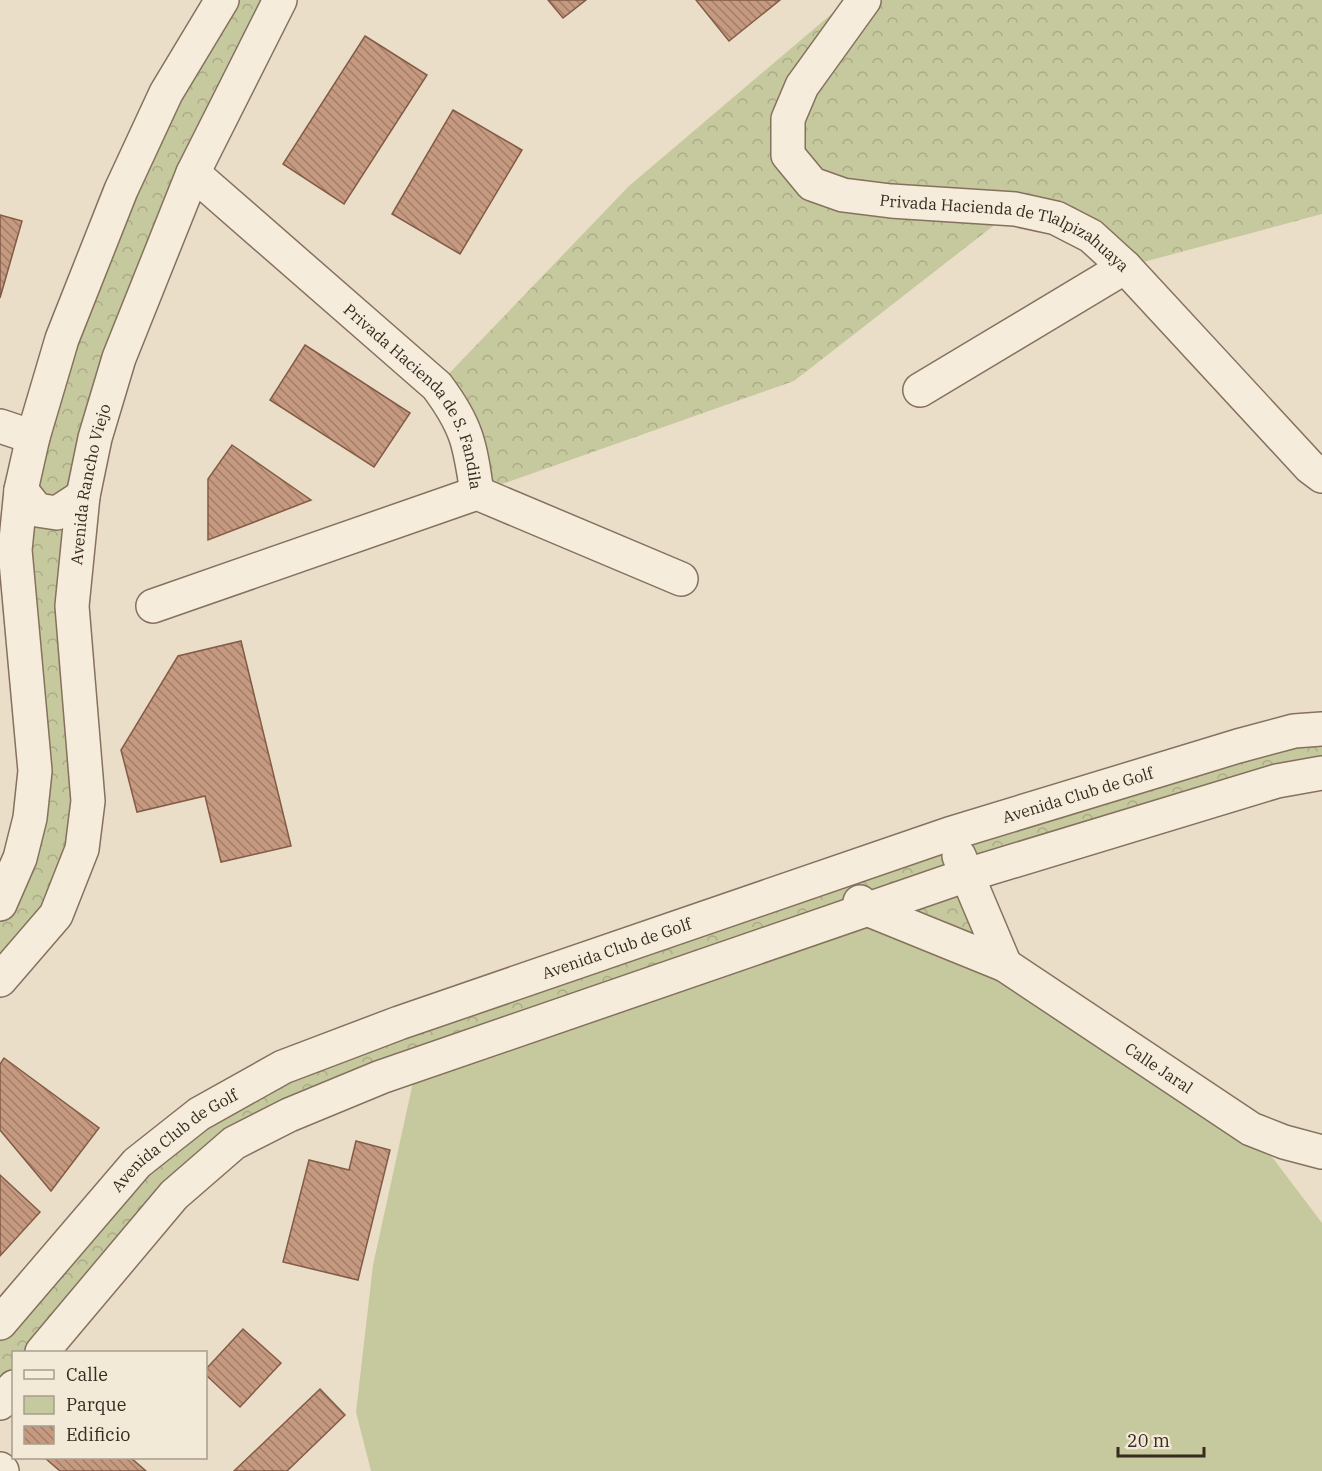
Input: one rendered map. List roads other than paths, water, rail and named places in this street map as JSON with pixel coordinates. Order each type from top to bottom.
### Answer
[{"type":"street","points":[[0,904],[20,858],[30,818],[35,771],[15,550],[21,490],[33,437],[62,339],[121,190],[166,93],[222,0]]},
{"type":"street","name":"Avenida Rancho Viejo","points":[[0,980],[56,915],[82,849],[88,801],[72,606],[83,496],[95,438],[119,358],[193,173],[220,113],[280,0]]},
{"type":"street","name":"Privada Hacienda de Tlalpizahuaya","points":[[864,0],[802,86],[788,118],[788,155],[812,184],[843,195],[1015,209],[1056,218],[1091,236],[1125,267],[1310,467],[1322,476]]},
{"type":"street","name":"Privada Hacienda de S. Fandila","points":[[193,173],[437,386],[459,414],[470,447],[477,493]]},
{"type":"street","name":"Privada Hacienda de Tlalpizahuaya","points":[[920,390],[1125,267]]},
{"type":"street","points":[[0,426],[33,437]]},
{"type":"street","points":[[21,490],[37,510],[57,513],[83,496]]},
{"type":"street","name":"Privada Hacienda de S. Fandila","points":[[153,606],[477,493],[681,579]]},
{"type":"street","name":"Avenida Club de Golf","points":[[0,1323],[137,1163],[199,1114],[283,1068],[399,1023],[949,834],[1238,746],[1294,731],[1322,729]]},
{"type":"street","points":[[44,1351],[174,1195],[234,1143],[289,1115],[381,1077],[967,875],[1277,781],[1322,773]]},
{"type":"street","points":[[949,834],[1005,965]]},
{"type":"street","name":"Calle Jaral","points":[[833,873],[867,909],[1005,965],[1251,1129],[1284,1142],[1322,1152]]},
{"type":"street","points":[[0,1402],[12,1389]]}]
